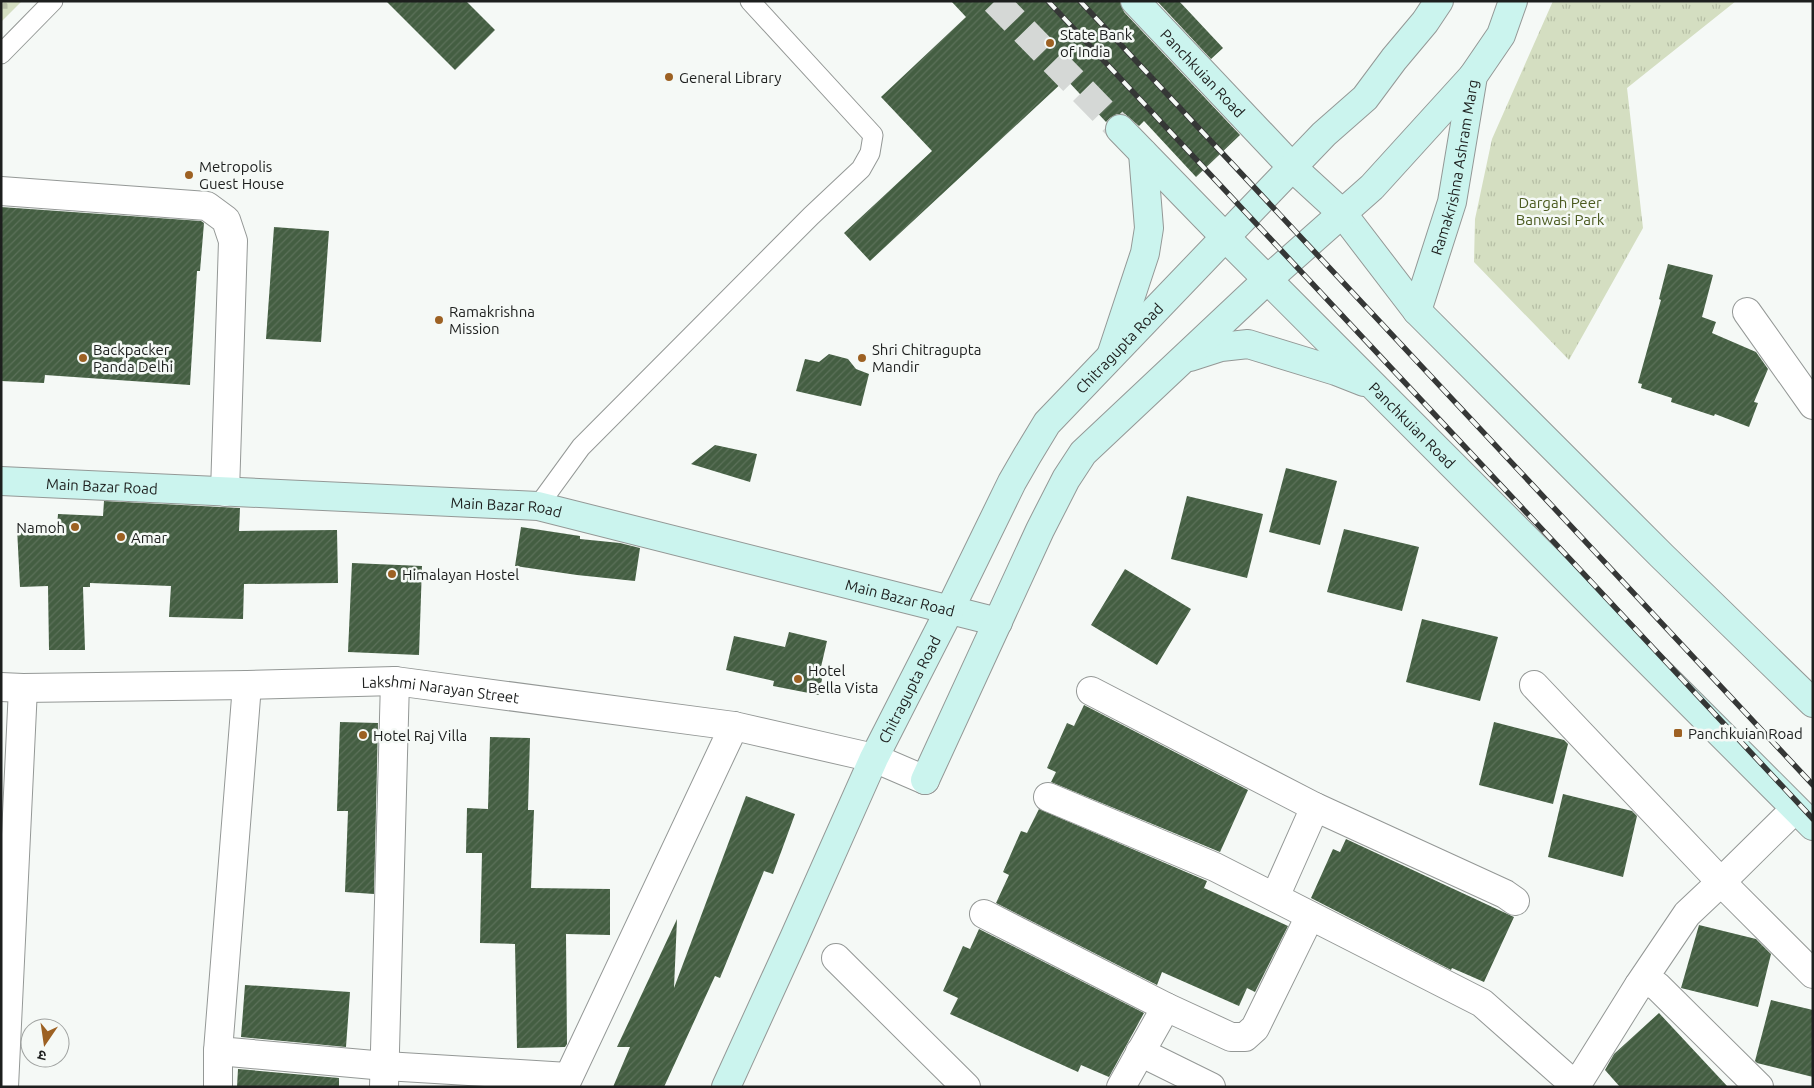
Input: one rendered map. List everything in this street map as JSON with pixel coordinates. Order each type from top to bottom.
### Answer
[{"type":"street","name":"Panchkuian Road","points":[[1135,1],[1293,168],[1342,213],[1417,311],[1655,549],[1813,703]]},
{"type":"street","points":[[1226,238],[1324,134],[1365,98],[1425,22],[1439,1]]},
{"type":"street","name":"Ramakrishna Ashram Marg","points":[[1417,311],[1452,202],[1472,76],[1501,35],[1513,1]]},
{"type":"street","points":[[998,622],[1053,504],[1083,453],[1267,280],[1372,187],[1472,76]]},
{"type":"street","name":"Panchkuian Road","points":[[1120,129],[1267,280],[1804,817]]},
{"type":"street","points":[[1110,359],[1145,253],[1149,228],[1143,153]]},
{"type":"street","points":[[1,191],[207,206],[226,220],[233,241],[225,492]]},
{"type":"street","name":"Chitragupta Road","points":[[726,1087],[874,758],[1032,448],[1048,423],[1226,238]]},
{"type":"street","points":[[1747,312],[1813,405]]},
{"type":"street","points":[[1182,360],[1221,346],[1248,344],[1336,371],[1373,385]]},
{"type":"street","name":"Main Bazar Road","points":[[1,481],[538,506],[998,622]]},
{"type":"street","name":"Lakshmi Narayan Street","points":[[12,687],[247,685],[395,681],[734,726],[874,758],[925,780],[998,622]]},
{"type":"street","points":[[385,1076],[395,681]]},
{"type":"street","points":[[1534,684],[1721,882],[1813,974]]},
{"type":"street","points":[[218,1087],[218,1051],[247,685]]},
{"type":"street","points":[[4,1087],[12,687]]},
{"type":"street","points":[[1091,691],[1315,807],[1505,894],[1515,901]]},
{"type":"street","points":[[218,1051],[385,1076],[566,1082],[734,726]]},
{"type":"street","points":[[1048,797],[1215,867],[1482,1003],[1577,1086],[1639,985],[1687,914],[1721,882],[1804,817]]},
{"type":"street","points":[[1275,898],[1315,807]]},
{"type":"street","points":[[984,914],[1166,1007],[1231,1037],[1245,1037],[1255,1028],[1310,916]]},
{"type":"street","points":[[836,958],[966,1087]]},
{"type":"street","points":[[1639,985],[1646,982],[1657,986],[1759,1087]]},
{"type":"street","points":[[1120,1087],[1166,1007]]},
{"type":"street","points":[[1140,1052],[1211,1087]]},
{"type":"lane","points":[[1,54],[53,1]]},
{"type":"lane","points":[[538,506],[581,447],[811,216],[862,169],[870,153],[872,135],[750,1]]},
{"type":"green space","points":[[1,1],[22,1],[1,22]]},
{"type":"green space","name":"Dargah Peer Banwasi Park","points":[[1553,1],[1736,1],[1627,88],[1643,228],[1569,360],[1474,262],[1475,219],[1492,139]]},
{"type":"building","points":[[386,1],[466,1],[495,30],[455,70]]},
{"type":"building","points":[[951,1],[1120,1],[1124,12],[1240,135],[1196,177],[1144,121],[1139,126],[1125,114],[1117,114],[1106,122],[1066,79],[870,261],[844,233],[932,151],[881,97],[966,17]]},
{"type":"building","points":[[1157,1],[1179,1],[1223,48],[1211,59]]},
{"type":"building","points":[[1,207],[201,221],[204,223],[200,271],[197,271],[190,385],[45,375],[44,383],[1,381]]},
{"type":"building","points":[[274,227],[329,231],[321,342],[266,339]]},
{"type":"building","points":[[1668,264],[1713,275],[1702,317],[1716,322],[1712,333],[1756,352],[1768,369],[1754,402],[1758,403],[1749,427],[1715,414],[1714,416],[1671,402],[1672,398],[1641,388],[1642,384],[1638,383],[1661,300],[1659,299]]},
{"type":"building","points":[[829,354],[848,359],[856,369],[869,374],[861,406],[796,391],[805,359],[819,362]]},
{"type":"building","points":[[715,445],[757,454],[750,482],[691,464]]},
{"type":"building","points":[[1286,468],[1337,481],[1320,545],[1269,532]]},
{"type":"building","points":[[1187,496],[1263,514],[1247,578],[1171,559]]},
{"type":"building","points":[[104,501],[240,508],[239,531],[337,530],[338,583],[244,584],[243,619],[169,617],[171,586],[90,583],[90,587],[83,587],[85,650],[49,650],[48,586],[20,587],[17,528],[57,527],[58,514],[103,516]]},
{"type":"building","points":[[521,527],[580,536],[580,539],[620,543],[640,548],[635,581],[515,566]]},
{"type":"building","points":[[1344,529],[1419,547],[1402,611],[1327,592]]},
{"type":"building","points":[[352,563],[422,566],[419,655],[348,652]]},
{"type":"building","points":[[1125,569],[1191,609],[1157,665],[1091,625]]},
{"type":"building","points":[[1422,619],[1498,637],[1480,701],[1406,682]]},
{"type":"building","points":[[789,632],[827,641],[821,667],[824,668],[819,695],[773,686],[774,681],[726,670],[734,636],[785,647]]},
{"type":"building","points":[[1084,705],[1248,790],[1220,852],[1051,782],[1056,772],[1047,768],[1067,723],[1074,726]]},
{"type":"building","points":[[340,722],[378,723],[374,894],[345,892],[348,811],[337,811]]},
{"type":"building","points":[[1494,722],[1564,740],[1568,744],[1553,804],[1479,785]]},
{"type":"building","points":[[490,737],[530,738],[528,810],[534,810],[531,888],[610,889],[610,935],[566,934],[567,1044],[565,1047],[517,1048],[515,944],[480,943],[482,853],[466,853],[467,808],[488,809]]},
{"type":"building","points":[[1563,794],[1632,811],[1637,816],[1623,877],[1548,857]]},
{"type":"building","points":[[746,796],[795,814],[773,874],[764,871],[720,978],[715,976],[664,1087],[613,1087],[630,1047],[617,1047],[677,919],[674,988]]},
{"type":"building","points":[[1039,809],[1207,881],[1204,888],[1288,926],[1255,992],[1247,988],[1239,1006],[1162,972],[1157,985],[996,903],[1009,875],[1003,872],[1021,831],[1027,833]]},
{"type":"building","points":[[1346,839],[1514,917],[1484,982],[1452,968],[1451,970],[1311,898],[1333,849],[1340,852]]},
{"type":"building","points":[[1699,925],[1756,939],[1771,954],[1758,1007],[1681,988]]},
{"type":"building","points":[[979,929],[1144,1013],[1109,1077],[1081,1065],[1078,1072],[950,1014],[958,998],[943,991],[963,946],[970,949]]},
{"type":"building","points":[[245,985],[350,992],[346,1047],[241,1037]]},
{"type":"building","points":[[1771,1000],[1813,1010],[1813,1077],[1755,1061]]},
{"type":"building","points":[[1659,1013],[1728,1087],[1620,1087],[1605,1070],[1614,1054]]},
{"type":"building","points":[[238,1069],[339,1078],[339,1087],[237,1087]]},
{"type":"tunnel","points":[[995,1],[1120,129]]},
{"type":"railway","points":[[1048,1],[1813,819]]},
{"type":"railway","points":[[1080,1],[1813,785]]},
{"type":"place","name":"State Bank of India","points":[[1050,43]]},
{"type":"place","name":"General Library","points":[[669,77]]},
{"type":"place","name":"Metropolis Guest House","points":[[189,175]]},
{"type":"place","name":"Ramakrishna Mission","points":[[439,320]]},
{"type":"place","name":"Backpacker Panda Delhi","points":[[83,358]]},
{"type":"place","name":"Shri Chitragupta Mandir","points":[[862,358]]},
{"type":"place","name":"Namoh","points":[[75,527]]},
{"type":"place","name":"Amar","points":[[121,537]]},
{"type":"place","name":"Himalayan Hostel","points":[[392,574]]},
{"type":"place","name":"Hotel Bella Vista","points":[[798,679]]},
{"type":"place","name":"Panchkuian Road","points":[[1678,733]]},
{"type":"place","name":"Hotel Raj Villa","points":[[363,735]]}]
